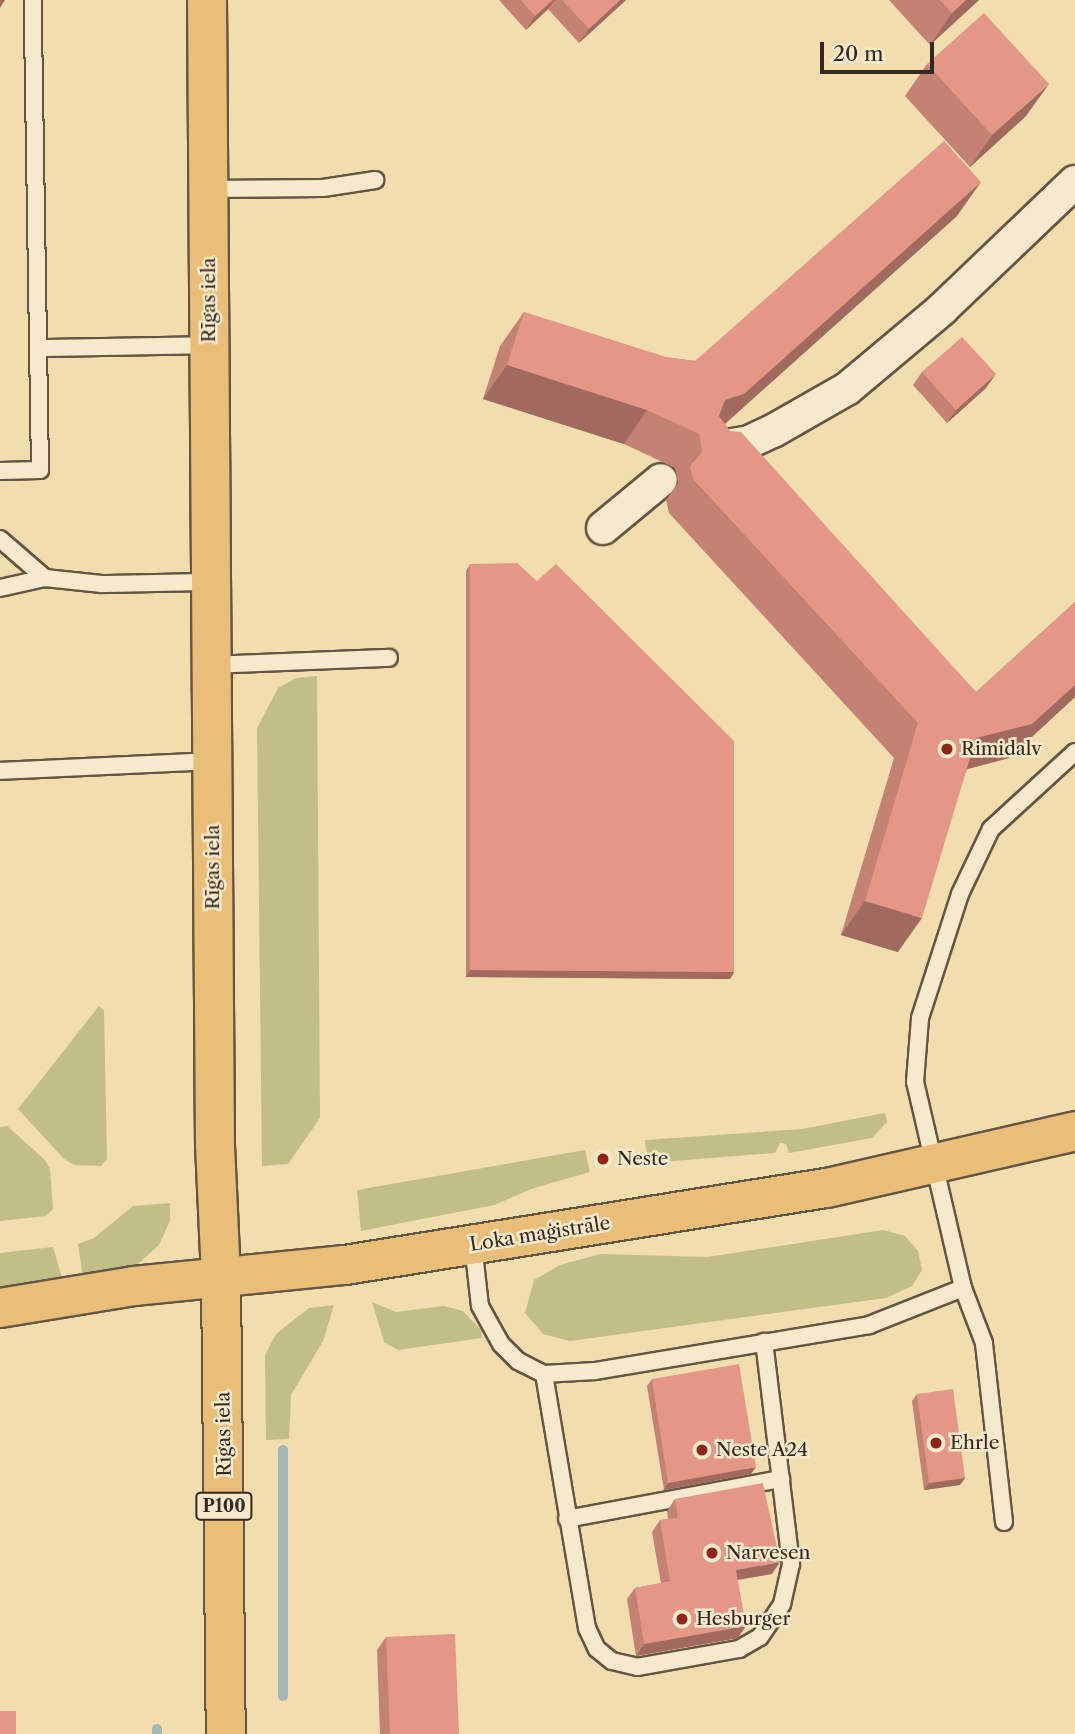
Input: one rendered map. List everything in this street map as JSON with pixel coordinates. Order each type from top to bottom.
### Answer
[{"type":"main road","name":"Rīgas iela","points":[[207,0],[215,1155],[221,1278],[226,1734]]},
{"type":"main road","name":"Loka maģistrāle","points":[[0,1308],[134,1286],[221,1278],[473,1244],[827,1188],[1075,1131]]},
{"type":"street","points":[[713,448],[761,436],[848,388],[942,309],[1075,183]]},
{"type":"street","points":[[603,528],[661,480]]},
{"type":"lane","points":[[0,471],[40,470],[33,0]]},
{"type":"lane","points":[[208,189],[323,188],[375,180]]},
{"type":"lane","points":[[40,348],[209,345]]},
{"type":"lane","points":[[0,539],[45,578]]},
{"type":"lane","points":[[0,588],[45,578],[102,584],[210,582]]},
{"type":"lane","points":[[211,665],[389,658]]},
{"type":"lane","points":[[1004,1521],[984,1343],[963,1288],[931,1164],[915,1082],[920,1018],[960,894],[990,829],[1075,752]]},
{"type":"lane","points":[[0,771],[212,761]]},
{"type":"lane","points":[[473,1244],[485,1316],[509,1352],[544,1374],[595,1371],[869,1325],[963,1288]]},
{"type":"lane","points":[[544,1374],[587,1628],[597,1649],[612,1661],[637,1667],[739,1649],[760,1637],[782,1604],[791,1564],[764,1342]]},
{"type":"lane","points":[[567,1519],[781,1479]]},
{"type":"shaded area","points":[[317,676],[320,1118],[288,1164],[262,1166],[257,728],[278,688],[296,678]]},
{"type":"shaded area","points":[[99,1006],[104,1010],[107,1159],[101,1166],[74,1165],[64,1159],[18,1109]]},
{"type":"shaded area","points":[[885,1113],[887,1122],[872,1138],[789,1153],[786,1144],[780,1143],[775,1153],[648,1163],[645,1140],[802,1129]]},
{"type":"shaded area","points":[[7,1126],[45,1160],[50,1169],[53,1209],[46,1216],[0,1221],[0,1127]]},
{"type":"shaded area","points":[[585,1150],[590,1172],[534,1188],[494,1205],[361,1231],[357,1190]]},
{"type":"shaded area","points":[[170,1203],[170,1221],[159,1245],[139,1263],[116,1274],[83,1278],[78,1244],[94,1238],[133,1206]]},
{"type":"shaded area","points":[[883,1230],[905,1236],[918,1251],[922,1270],[912,1286],[886,1298],[570,1341],[543,1334],[525,1313],[534,1280],[560,1265],[600,1254],[708,1257]]},
{"type":"shaded area","points":[[53,1247],[63,1281],[0,1289],[0,1253]]},
{"type":"shaded area","points":[[372,1302],[396,1312],[444,1306],[463,1311],[481,1330],[482,1338],[398,1350],[384,1342]]},
{"type":"shaded area","points":[[334,1305],[323,1341],[291,1395],[289,1439],[266,1440],[265,1355],[276,1334],[309,1308]]},
{"type":"building","points":[[521,0],[553,0],[535,16]]},
{"type":"building","points":[[562,0],[620,0],[589,29]]},
{"type":"building","points":[[940,0],[966,0],[952,13]]},
{"type":"building","points":[[984,13],[1049,84],[992,135],[927,64]]},
{"type":"building","points":[[944,141],[981,182],[744,394],[725,400],[719,416],[730,431],[741,432],[976,692],[1075,602],[1075,685],[1032,724],[976,738],[922,918],[865,901],[918,723],[693,479],[690,466],[702,452],[699,434],[647,410],[507,365],[524,312],[665,357],[695,361]]},
{"type":"building","points":[[962,337],[996,374],[956,410],[922,372]]},
{"type":"building","points":[[517,563],[537,581],[556,564],[734,741],[734,972],[470,970],[470,564]]},
{"type":"building","name":"Neste A24","points":[[739,1364],[756,1467],[668,1483],[652,1379]]},
{"type":"building","name":"Ehrle","points":[[953,1389],[965,1478],[929,1483],[917,1394]]},
{"type":"building","points":[[763,1483],[780,1562],[736,1570],[746,1626],[644,1644],[635,1588],[670,1581],[660,1520],[678,1518],[675,1499]]},
{"type":"building","points":[[455,1634],[459,1734],[390,1734],[386,1637]]},
{"type":"building","points":[[0,1711],[16,1711],[16,1734],[0,1734]]},
{"type":"waterway","points":[[283,1450],[283,1696]]},
{"type":"waterway","points":[[157,1729],[157,1734]]},
{"type":"place","name":"Rimidalv","points":[[947,749]]},
{"type":"place","name":"Neste","points":[[603,1159]]},
{"type":"place","name":"Ehrle","points":[[936,1443]]},
{"type":"place","name":"Neste A24","points":[[702,1450]]},
{"type":"place","name":"Narvesen","points":[[712,1553]]},
{"type":"place","name":"Hesburger","points":[[682,1619]]}]
